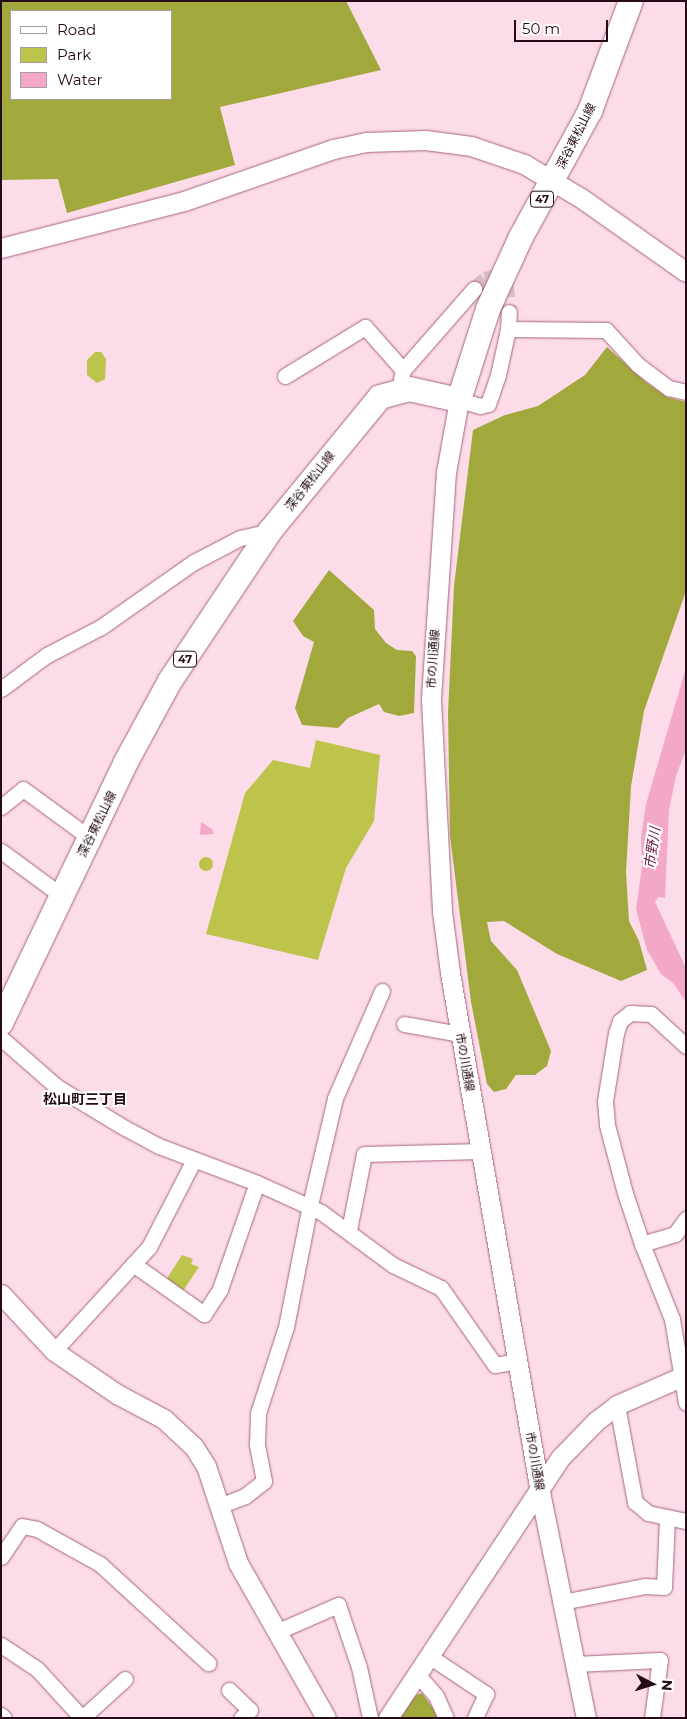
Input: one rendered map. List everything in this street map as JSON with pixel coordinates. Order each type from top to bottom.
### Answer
[{"type":"main road","name":"深谷東松山線","points":[[459,400],[488,309],[521,237],[590,110],[631,1]]},
{"type":"main road","name":"深谷東松山線","points":[[1,1023],[90,838],[170,681],[270,531],[372,404],[402,380]]},
{"type":"main road","points":[[402,380],[459,400]]},
{"type":"street","points":[[1,248],[184,201],[334,149],[366,142],[425,140],[471,146],[505,156],[553,180],[686,272]]},
{"type":"street","points":[[284,376],[365,327],[402,380],[474,289]]},
{"type":"street","points":[[459,400],[480,406],[488,404],[508,329],[509,312]]},
{"type":"street","points":[[508,329],[606,330],[638,365],[669,388],[686,392]]},
{"type":"street","name":"市の川通線","points":[[459,400],[446,472],[431,700],[437,859],[450,973],[460,1034],[540,1492],[586,1718]]},
{"type":"street","points":[[1,689],[48,655],[101,627],[194,562],[240,538],[270,531]]},
{"type":"street","points":[[1,807],[23,789],[90,838]]},
{"type":"street","points":[[1,851],[62,896]]},
{"type":"street","points":[[218,1506],[245,1496],[264,1481],[256,1426],[286,1327],[310,1205],[335,1098],[382,991]]},
{"type":"street","points":[[686,1046],[661,1020],[641,1011],[630,1014],[620,1021],[613,1043],[605,1101],[606,1125],[642,1244],[672,1319],[685,1375],[686,1403]]},
{"type":"street","points":[[404,1024],[460,1034]]},
{"type":"street","points":[[1,1038],[57,1087],[159,1146],[310,1205],[349,1230],[392,1265],[441,1288],[495,1365],[517,1361]]},
{"type":"street","points":[[349,1230],[364,1154],[481,1151]]},
{"type":"street","points":[[54,1351],[156,1235],[194,1160]]},
{"type":"street","points":[[132,1264],[204,1314],[220,1289],[257,1183]]},
{"type":"street","points":[[642,1244],[675,1234],[686,1220]]},
{"type":"street","points":[[1,1294],[54,1351],[85,1374],[164,1419],[194,1447],[206,1466],[238,1563],[326,1718]]},
{"type":"street","points":[[388,1718],[540,1492],[561,1457],[596,1421],[617,1405],[685,1375]]},
{"type":"street","points":[[617,1405],[635,1502],[648,1513],[686,1521]]},
{"type":"street","points":[[562,1602],[645,1586],[664,1587],[667,1517]]},
{"type":"street","points":[[1,1557],[22,1526],[37,1529],[108,1569],[208,1663]]},
{"type":"street","points":[[276,1632],[338,1605],[359,1667],[370,1718]]},
{"type":"street","points":[[1,1645],[37,1668],[82,1718],[124,1679]]},
{"type":"street","points":[[429,1656],[486,1694],[475,1718]]},
{"type":"street","points":[[575,1664],[660,1660],[652,1718]]},
{"type":"street","points":[[417,1674],[436,1696],[446,1718]]},
{"type":"street","points":[[229,1690],[250,1710],[241,1718]]},
{"type":"green space","points":[[1,1],[346,1],[381,70],[220,107],[235,165],[67,213],[58,179],[1,180]]},
{"type":"green space","points":[[607,347],[647,383],[667,397],[686,402],[686,591],[644,711],[631,786],[626,872],[629,921],[639,941],[647,970],[621,981],[557,954],[504,921],[487,922],[491,941],[517,970],[551,1051],[547,1066],[535,1075],[516,1075],[506,1089],[494,1092],[487,1084],[471,1002],[450,836],[448,713],[454,586],[473,430],[505,415],[538,406],[585,375]]},
{"type":"green space","points":[[95,352],[101,352],[106,359],[105,379],[97,383],[87,375],[87,360]]},
{"type":"green space","points":[[329,570],[374,610],[375,629],[386,643],[397,650],[412,651],[416,656],[414,713],[399,716],[384,712],[379,704],[348,718],[338,728],[302,725],[295,708],[314,642],[303,636],[293,621]]},
{"type":"green space","points":[[316,740],[380,755],[374,821],[346,868],[318,960],[206,934],[245,793],[273,760],[310,768]]},
{"type":"green space","points":[[203,857],[209,857],[213,864],[209,871],[203,871],[199,867],[199,861]]},
{"type":"green space","points":[[182,1255],[193,1259],[191,1264],[199,1267],[181,1294],[164,1283]]},
{"type":"green space","points":[[422,1693],[440,1718],[396,1718],[411,1697]]},
{"type":"water","name":"市野川","points":[[686,668],[686,750],[676,776],[669,810],[665,898],[658,897],[655,902],[686,968],[686,1002],[673,983],[661,974],[647,950],[636,909],[642,866],[641,837],[646,804]]},
{"type":"water","points":[[201,822],[212,829],[214,834],[200,835]]},
{"type":"tunnel","points":[[474,289],[485,279],[496,276],[506,282],[509,312]]},
{"type":"district","name":"松山町三丁目","points":[[85,1099]]}]
